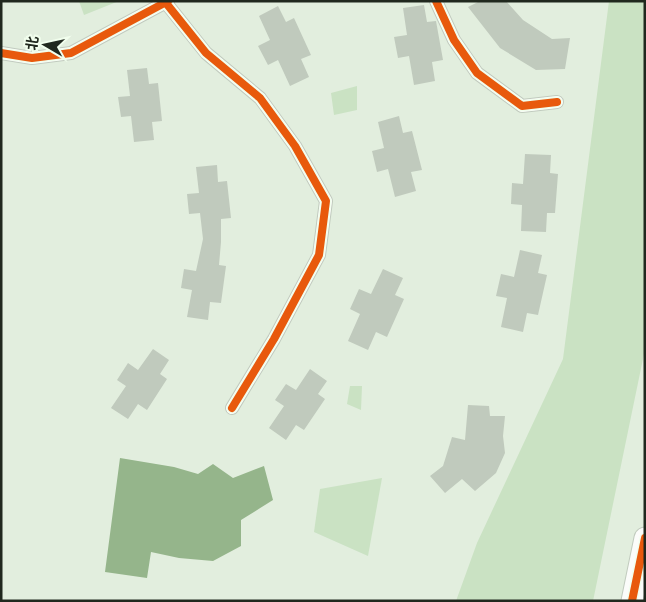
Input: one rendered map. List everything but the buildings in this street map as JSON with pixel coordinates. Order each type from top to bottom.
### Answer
[{"type":"main road","points":[[632,601],[645,538]]},
{"type":"street","points":[[436,1],[454,40],[477,73],[522,106],[558,102]]},
{"type":"street","points":[[1,53],[32,58],[71,53],[167,2],[206,52],[260,98],[295,146],[326,201],[319,255],[274,339],[232,408]]},
{"type":"shaded area","points":[[79,1],[119,1],[84,15]]},
{"type":"shaded area","points":[[609,1],[645,1],[645,349],[593,601],[456,601],[477,543],[563,359]]},
{"type":"shaded area","points":[[357,86],[357,110],[334,115],[331,93]]},
{"type":"shaded area","points":[[350,386],[362,386],[361,410],[347,404]]},
{"type":"shaded area","points":[[120,458],[174,467],[198,474],[213,464],[233,478],[264,466],[273,500],[241,520],[241,546],[213,561],[179,558],[151,552],[147,578],[105,572]]},
{"type":"shaded area","points":[[382,478],[368,556],[314,532],[320,489]]},
{"type":"cycle path","points":[[1,53],[32,58],[71,53],[168,1]]},
{"type":"cycle path","points":[[436,1],[454,40],[477,73],[522,106],[557,102]]},
{"type":"cycle path","points":[[166,3],[206,53],[260,98],[295,146],[326,201],[319,255],[274,339],[232,408]]},
{"type":"cycle path","points":[[632,601],[645,538]]}]
